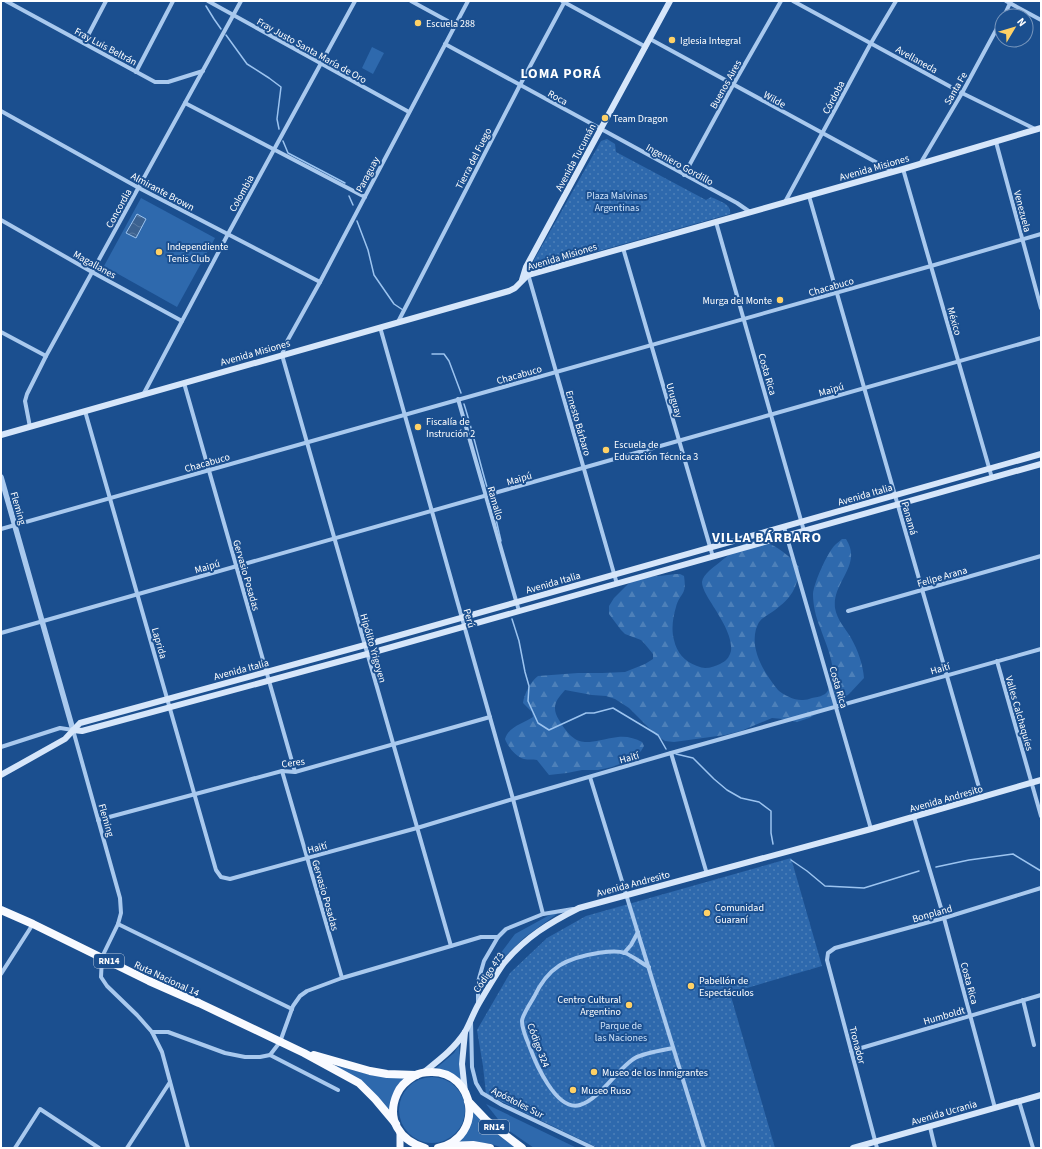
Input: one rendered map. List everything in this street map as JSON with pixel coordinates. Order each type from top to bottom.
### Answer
[{"type":"highway","name":"Ruta Nacional 14","points":[[1,910],[304,1053],[358,1083],[375,1099],[396,1124]]},
{"type":"highway","name":"Ruta Nacional 14","points":[[304,1053],[370,1071],[387,1074],[420,1074]]},
{"type":"highway","name":"RN14","points":[[425,1148],[415,1145],[407,1140],[400,1132],[393,1113],[394,1101],[399,1090],[406,1081],[420,1074],[436,1072],[457,1082],[465,1092],[470,1112],[462,1133],[454,1141],[441,1147]]},
{"type":"highway","name":"RN14","points":[[468,1101],[487,1121],[507,1138],[522,1148]]},
{"type":"highway","name":"RN14","points":[[441,1147],[473,1145],[490,1148]]},
{"type":"main road","name":"Avenida Tucumán","points":[[521,281],[526,267],[670,1]]},
{"type":"main road","name":"Avenida Misiones","points":[[1,435],[509,291],[515,288],[528,275],[894,172],[1038,129]]},
{"type":"main road","name":"Avenida Italia","points":[[1,775],[65,738],[80,723],[462,618],[1041,454]]},
{"type":"main road","name":"Avenida Italia","points":[[73,730],[82,731],[368,654],[1041,464]]},
{"type":"main road","name":"Avenida Andresito","points":[[579,908],[871,829],[1041,780]]},
{"type":"main road","name":"Código 473","points":[[465,1032],[478,1005],[503,965],[530,937],[545,926],[579,908]]},
{"type":"main road","points":[[420,1074],[447,1054],[465,1032]]},
{"type":"main road","points":[[465,1032],[462,1064],[465,1092]]},
{"type":"main road","name":"Avenida Ucrania","points":[[853,1148],[876,1145],[930,1126],[1041,1095]]},
{"type":"main road","points":[[400,1132],[400,1148]]},
{"type":"street","name":"Fray Luis Beltrán","points":[[6,1],[155,82],[168,82],[203,71]]},
{"type":"street","points":[[84,43],[106,1]]},
{"type":"street","points":[[136,72],[173,1]]},
{"type":"street","name":"Fray Justo Santa María de Oro","points":[[208,1],[409,112]]},
{"type":"street","name":"Concordia","points":[[30,427],[25,401],[26,394],[241,1]]},
{"type":"street","name":"Colombia","points":[[143,395],[228,234],[355,1]]},
{"type":"street","points":[[411,1],[455,25]]},
{"type":"street","name":"Paraguay","points":[[282,355],[285,345],[320,282],[468,1]]},
{"type":"street","name":"Buenos Aires","points":[[684,175],[781,1]]},
{"type":"street","name":"Avellaneda","points":[[793,1],[962,93],[1038,129]]},
{"type":"street","name":"Córdoba","points":[[785,203],[871,43],[896,1]]},
{"type":"street","points":[[1006,1],[1011,2],[1041,20]]},
{"type":"street","points":[[564,2],[646,47]]},
{"type":"street","name":"Tierra del Fuego","points":[[398,322],[564,2]]},
{"type":"street","name":"Santa Fe","points":[[920,164],[962,93],[994,34]]},
{"type":"street","name":"Wilde","points":[[650,39],[894,172]]},
{"type":"street","name":"Roca","points":[[445,44],[601,129]]},
{"type":"street","points":[[185,103],[365,197]]},
{"type":"street","name":"Almirante Brown","points":[[1,111],[138,188],[320,282]]},
{"type":"street","name":"Ingeniero Gordillo","points":[[601,129],[750,212]]},
{"type":"street","name":"Venezuela","points":[[996,142],[1041,308]]},
{"type":"street","name":"México","points":[[903,169],[992,478]]},
{"type":"street","name":"Panamá","points":[[809,196],[982,798]]},
{"type":"street","name":"Magallanes","points":[[1,220],[182,321]]},
{"type":"street","name":"Costa Rica","points":[[716,222],[804,531]]},
{"type":"street","name":"Chacabuco","points":[[1,528],[1041,234]]},
{"type":"street","name":"Uruguay","points":[[624,248],[713,556]]},
{"type":"street","name":"Ernesto Bárbaro","points":[[526,267],[617,584]]},
{"type":"street","name":"Perú","points":[[380,327],[513,799],[543,914]]},
{"type":"street","points":[[1,332],[46,356]]},
{"type":"street","name":"Maipú","points":[[1,633],[1041,338]]},
{"type":"street","name":"Hipólito Yrigoyen","points":[[282,355],[451,946]]},
{"type":"street","name":"Gervasio Posadas","points":[[184,383],[295,772]]},
{"type":"street","name":"Ramallo","points":[[458,399],[519,611]]},
{"type":"street","name":"Laprida","points":[[85,411],[216,870],[221,877]]},
{"type":"street","name":"Fleming","points":[[1,477],[120,898],[121,913],[118,924],[102,957],[101,977],[152,1032],[162,1052],[188,1148]]},
{"type":"street","name":"Costa Rica","points":[[784,527],[871,829]]},
{"type":"street","name":"Felipe Arana","points":[[848,612],[1041,556]]},
{"type":"street","name":"Haití","points":[[221,877],[230,879],[417,828],[671,753],[1041,649]]},
{"type":"street","name":"Valles Calchaquíes","points":[[997,661],[1041,816]]},
{"type":"street","name":"Ceres","points":[[98,820],[282,771],[295,772],[490,718]]},
{"type":"street","name":"Avenida Italia","points":[[1,746],[60,728],[73,730]]},
{"type":"street","points":[[671,753],[707,874]]},
{"type":"street","name":"Gervasio Posadas","points":[[282,771],[342,978]]},
{"type":"street","points":[[590,777],[704,1148]]},
{"type":"street","name":"Costa Rica","points":[[914,817],[944,918],[995,1108]]},
{"type":"street","name":"Bonpland","points":[[828,953],[835,948],[944,918],[1041,888]]},
{"type":"street","name":"Avenida Andresito","points":[[498,937],[506,928],[543,914],[579,908]]},
{"type":"street","points":[[1,974],[33,924]]},
{"type":"street","points":[[118,924],[292,1009]]},
{"type":"street","points":[[624,953],[631,945],[638,932]]},
{"type":"street","points":[[270,1055],[280,1042],[293,1006],[300,996],[307,991],[342,978],[481,937],[498,937]]},
{"type":"street","points":[[478,1005],[478,982],[484,961],[498,937]]},
{"type":"street","name":"Código 324","points":[[649,967],[624,953],[611,952],[584,955],[565,962],[549,973],[538,988],[522,1021],[525,1036],[533,1056],[552,1090],[560,1099],[570,1105],[580,1105],[594,1096],[636,1058],[674,1048]]},
{"type":"street","name":"Tronador","points":[[828,953],[827,960],[876,1145]]},
{"type":"street","name":"Humboldt","points":[[850,1051],[1041,995]]},
{"type":"street","points":[[1022,1000],[1034,1045]]},
{"type":"street","name":"Apóstoles Sur","points":[[471,1019],[472,1067],[476,1083],[482,1093],[502,1105],[593,1148]]},
{"type":"street","points":[[152,1032],[168,1032],[225,1053],[244,1057],[260,1057],[270,1055],[338,1090]]},
{"type":"street","points":[[127,1148],[170,1082]]},
{"type":"street","points":[[1019,1101],[1033,1148]]},
{"type":"street","points":[[15,1148],[40,1109],[99,1148]]},
{"type":"street","points":[[930,1126],[935,1148]]},
{"type":"green space","points":[[372,47],[384,53],[373,74],[362,68]]},
{"type":"green space","name":"Plaza Malvinas Argentinas","points":[[607,139],[615,144],[616,152],[706,200],[711,197],[727,205],[730,214],[542,267],[536,266],[534,260],[601,141]]},
{"type":"green space","name":"Independiente Tenis Club","points":[[141,198],[215,238],[177,307],[104,266]]},
{"type":"green space","points":[[842,539],[846,539],[850,548],[851,557],[835,599],[835,608],[839,620],[851,638],[858,653],[863,668],[864,678],[839,702],[809,718],[797,722],[772,718],[741,731],[725,735],[674,742],[665,741],[657,736],[629,708],[615,699],[606,696],[565,690],[557,700],[555,711],[559,720],[572,737],[584,742],[618,737],[636,739],[642,742],[644,746],[641,751],[630,760],[612,767],[598,770],[582,770],[549,775],[537,760],[521,758],[515,754],[508,745],[505,739],[509,731],[533,717],[532,712],[523,703],[528,688],[538,676],[625,672],[653,659],[653,654],[644,643],[641,640],[625,634],[609,614],[609,606],[614,598],[634,579],[676,574],[684,576],[685,587],[676,607],[673,623],[673,636],[677,649],[688,662],[702,668],[713,667],[726,660],[731,651],[730,638],[705,592],[702,582],[710,570],[733,551],[747,542],[761,541],[768,543],[789,557],[799,567],[797,581],[793,592],[781,606],[759,622],[756,629],[755,646],[760,662],[773,684],[786,696],[797,700],[806,700],[824,695],[828,690],[833,673],[828,649],[816,616],[813,594],[821,568],[832,549]]},
{"type":"green space","name":"Parque de las Naciones","points":[[791,858],[822,966],[730,993],[775,1148],[598,1148],[486,1094],[477,1030],[510,973],[547,938],[586,916]]},
{"type":"green space","points":[[557,911],[557,914],[525,937],[498,963],[485,983],[494,962],[515,934]]},
{"type":"green space","points":[[459,1045],[462,1081],[434,1070],[454,1053]]},
{"type":"green space","points":[[333,1065],[375,1076],[407,1077],[391,1114],[367,1085]]},
{"type":"green space","points":[[432,1077],[445,1079],[460,1092],[463,1097],[465,1110],[463,1123],[450,1138],[445,1141],[432,1143],[419,1141],[404,1128],[401,1123],[399,1110],[401,1097],[414,1082],[419,1079]]},
{"type":"green space","points":[[486,1104],[577,1148],[534,1148],[505,1128]]},
{"type":"green space","points":[[473,1108],[495,1133],[517,1148],[503,1148],[488,1143],[457,1143]]},
{"type":"water","points":[[137,214],[146,219],[136,238],[126,233]]},
{"type":"waterway","points":[[206,6],[221,29]]},
{"type":"waterway","points":[[226,35],[247,64],[281,87],[277,119],[279,129]]},
{"type":"waterway","points":[[283,141],[288,153],[345,183]]},
{"type":"waterway","points":[[349,196],[353,205]]},
{"type":"waterway","points":[[357,221],[368,250],[374,275],[394,304],[403,310]]},
{"type":"waterway","points":[[432,354],[444,354],[449,361],[461,393]]},
{"type":"waterway","points":[[464,404],[487,487]]},
{"type":"waterway","points":[[492,502],[501,541]]},
{"type":"waterway","points":[[512,619],[519,641],[529,686],[528,701],[538,723],[549,730],[586,713],[594,713],[613,708],[658,735],[666,749]]},
{"type":"waterway","points":[[676,754],[693,758],[727,790],[741,798],[759,802],[771,811],[771,833],[773,844]]},
{"type":"waterway","points":[[936,867],[969,860],[1013,854],[1041,871]]},
{"type":"waterway","points":[[791,860],[825,886],[864,888],[919,871]]},
{"type":"place","name":"Escuela 288","points":[[418,23]]},
{"type":"place","name":"Iglesia Integral","points":[[672,40]]},
{"type":"place","name":"Team Dragon","points":[[605,118]]},
{"type":"place","name":"Independiente Tenis Club","points":[[159,252]]},
{"type":"place","name":"Murga del Monte","points":[[780,300]]},
{"type":"place","name":"Fiscalía de Instrución 2","points":[[418,427]]},
{"type":"place","name":"Escuela de Educación Técnica 3","points":[[606,450]]},
{"type":"place","name":"Comunidad Guaraní","points":[[707,913]]},
{"type":"place","name":"Pabellón de Espectáculos","points":[[691,986]]},
{"type":"place","name":"Centro Cultural Argentino","points":[[629,1005]]},
{"type":"place","name":"Museo de los Inmigrantes","points":[[594,1072]]},
{"type":"place","name":"Museo Ruso","points":[[573,1090]]},
{"type":"district","name":"LOMA PORÁ","points":[[561,73]]},
{"type":"district","name":"VILLA BÁRBARO","points":[[767,537]]}]
